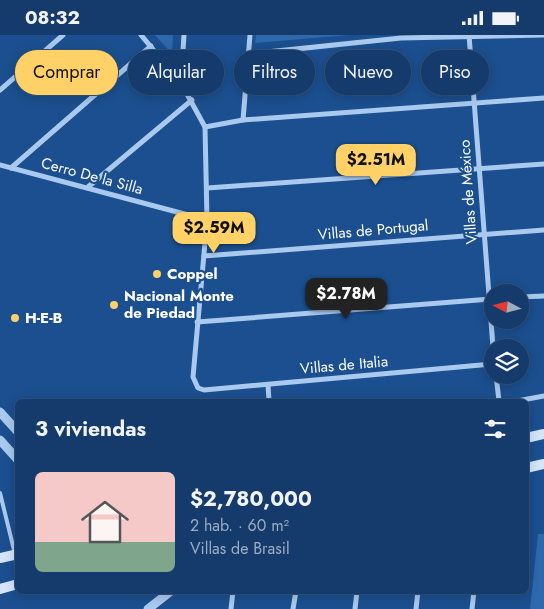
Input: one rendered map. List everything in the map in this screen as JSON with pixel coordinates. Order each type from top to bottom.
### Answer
[{"type":"main road","points":[[529,438],[544,434]]},
{"type":"main road","points":[[529,467],[544,464]]},
{"type":"main road","points":[[0,558],[15,554]]},
{"type":"main road","points":[[0,589],[15,585]]},
{"type":"street","points":[[0,90],[63,35]]},
{"type":"street","points":[[141,35],[154,50]]},
{"type":"street","points":[[183,50],[184,35]]},
{"type":"street","points":[[248,50],[250,35]]},
{"type":"street","points":[[282,50],[401,36],[544,35]]},
{"type":"street","name":"Villas de México","points":[[469,37],[483,234],[489,284]]},
{"type":"street","points":[[11,168],[152,47]]},
{"type":"street","points":[[189,95],[205,127],[207,220],[197,322],[484,300]]},
{"type":"street","points":[[243,120],[245,95]]},
{"type":"street","points":[[205,127],[243,120],[544,98]]},
{"type":"street","points":[[88,187],[192,100]]},
{"type":"street","name":"Cerro De la Silla","points":[[0,165],[207,220]]},
{"type":"street","points":[[207,188],[544,165]]},
{"type":"street","name":"Villas de Portugal","points":[[204,256],[544,230]]},
{"type":"street","points":[[529,297],[544,296]]},
{"type":"street","name":"Villas de Italia","points":[[197,322],[193,377],[198,388],[204,390],[484,365]]},
{"type":"street","points":[[497,384],[499,399]]},
{"type":"street","points":[[268,385],[269,399]]},
{"type":"street","points":[[528,399],[544,396]]},
{"type":"street","points":[[0,412],[15,429]]},
{"type":"street","points":[[0,440],[15,457]]},
{"type":"street","points":[[148,609],[167,594]]},
{"type":"street","points":[[231,609],[233,594]]},
{"type":"street","points":[[293,609],[296,594]]},
{"type":"street","points":[[355,609],[357,594]]},
{"type":"street","points":[[416,609],[418,594]]},
{"type":"street","points":[[472,609],[474,594]]},
{"type":"lane","points":[[0,493],[15,550]]},
{"type":"shaded area","points":[[155,35],[173,35],[172,50],[168,50]]},
{"type":"shaded area","points":[[256,35],[349,35],[255,43]]},
{"type":"shaded area","points":[[538,534],[544,534],[544,609],[530,609]]},
{"type":"place","name":"Coppel","points":[[157,274]]},
{"type":"place","name":"Nacional Monte de Piedad","points":[[114,305]]},
{"type":"place","name":"H-E-B","points":[[15,318]]}]
